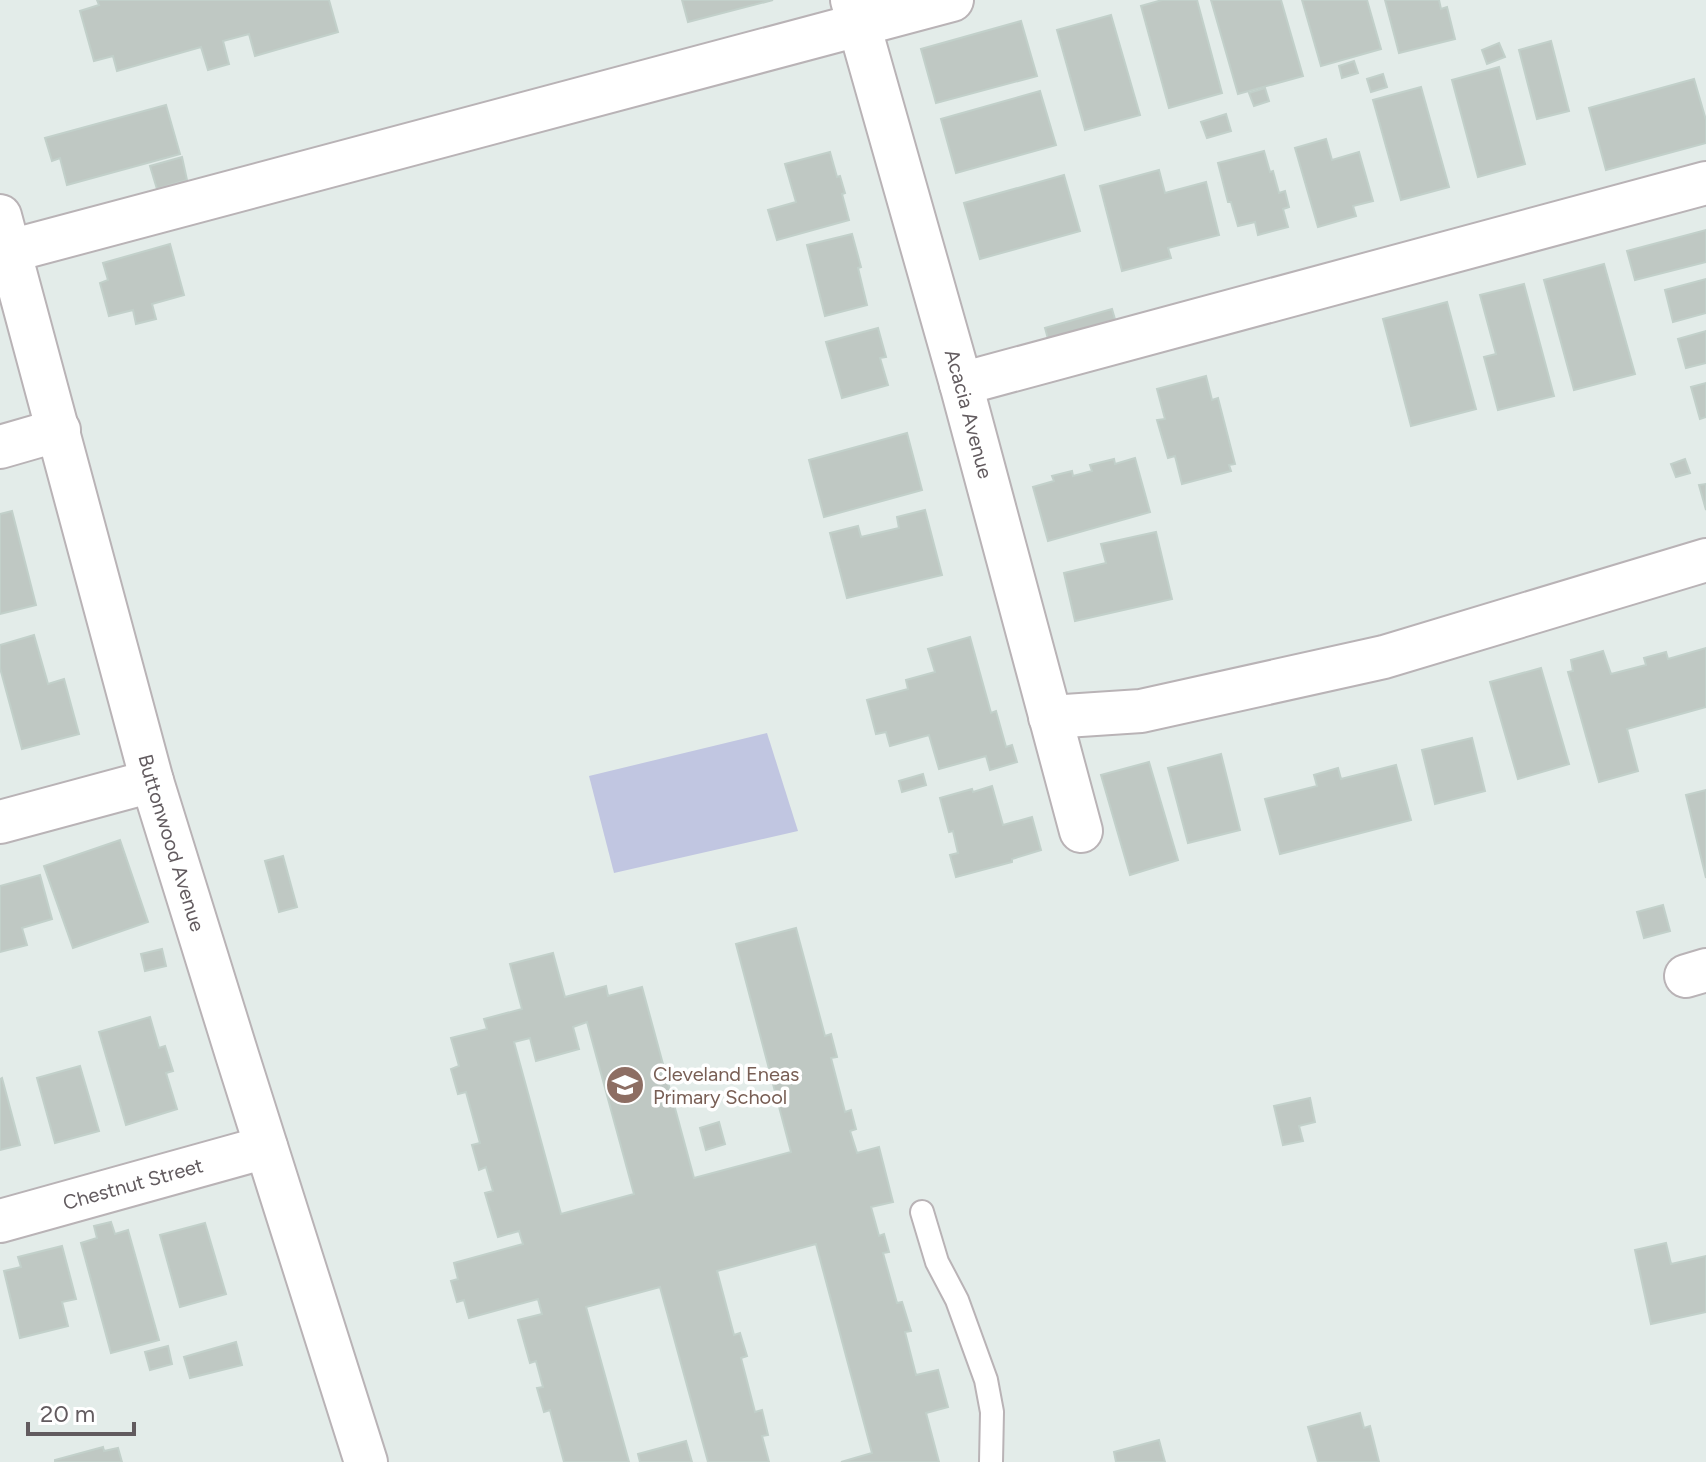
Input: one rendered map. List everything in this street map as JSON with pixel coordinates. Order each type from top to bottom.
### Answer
[{"type":"street","points":[[5,233],[856,13],[952,0]]},
{"type":"street","name":"Acacia Avenue","points":[[856,13],[961,384],[1081,831]]},
{"type":"street","points":[[961,384],[1706,183]]},
{"type":"street","name":"Buttonwood Avenue","points":[[5,233],[152,781],[366,1462]]},
{"type":"street","points":[[0,447],[59,430]]},
{"type":"street","points":[[1050,717],[1141,711],[1384,657],[1706,560]]},
{"type":"street","points":[[0,822],[152,781]]},
{"type":"street","name":"Chestnut Street","points":[[0,1221],[266,1147]]},
{"type":"lane","points":[[922,1212],[937,1262],[957,1300],[986,1380],[992,1412],[991,1462]]},
{"type":"shaded area","points":[[767,733],[798,831],[614,873],[589,776]]},
{"type":"building","points":[[97,0],[329,0],[338,32],[255,56],[249,34],[223,41],[229,64],[208,70],[201,47],[117,71],[113,56],[94,61],[80,11],[99,5]]},
{"type":"building","points":[[682,0],[773,0],[688,22]]},
{"type":"building","points":[[1162,0],[1197,0],[1222,93],[1169,108],[1141,6]]},
{"type":"building","points":[[1211,0],[1281,0],[1303,76],[1238,94]]},
{"type":"building","points":[[1302,0],[1367,0],[1381,49],[1321,66]]},
{"type":"building","points":[[1385,0],[1439,0],[1441,9],[1447,7],[1455,39],[1399,53]]},
{"type":"building","points":[[1111,15],[1140,115],[1085,130],[1057,30]]},
{"type":"building","points":[[1021,21],[1037,76],[936,103],[921,49]]},
{"type":"building","points":[[1551,41],[1569,111],[1537,119],[1519,50]]},
{"type":"building","points":[[1499,43],[1505,57],[1487,64],[1482,50]]},
{"type":"building","points":[[1354,61],[1358,73],[1342,78],[1339,66]]},
{"type":"building","points":[[1499,67],[1525,164],[1478,177],[1452,80]]},
{"type":"building","points":[[1383,74],[1387,87],[1371,92],[1367,79]]},
{"type":"building","points":[[1694,79],[1706,120],[1706,143],[1606,170],[1589,108]]},
{"type":"building","points":[[1421,87],[1449,187],[1401,200],[1373,100]]},
{"type":"building","points":[[1265,88],[1269,101],[1254,106],[1249,93]]},
{"type":"building","points":[[1040,91],[1056,145],[956,173],[941,119]]},
{"type":"building","points":[[166,105],[180,154],[67,185],[60,158],[52,161],[45,138]]},
{"type":"building","points":[[1226,114],[1231,131],[1207,138],[1201,122]]},
{"type":"building","points":[[1326,139],[1332,160],[1359,152],[1373,201],[1353,206],[1356,216],[1318,227],[1295,148]]},
{"type":"building","points":[[1264,151],[1279,193],[1285,191],[1289,207],[1283,209],[1288,227],[1258,235],[1255,222],[1238,226],[1218,163]]},
{"type":"building","points":[[830,152],[845,193],[842,194],[849,220],[777,240],[768,210],[796,202],[785,164]]},
{"type":"building","points":[[182,157],[187,180],[157,189],[150,166]]},
{"type":"building","points":[[1159,170],[1165,193],[1206,182],[1219,235],[1168,248],[1171,258],[1122,271],[1100,186]]},
{"type":"building","points":[[1064,175],[1080,231],[980,259],[964,203]]},
{"type":"building","points":[[1706,230],[1706,262],[1635,280],[1627,251]]},
{"type":"building","points":[[852,234],[867,305],[825,316],[807,245]]},
{"type":"building","points":[[170,244],[184,295],[152,304],[156,319],[136,324],[133,310],[109,316],[100,283],[108,280],[103,263]]},
{"type":"building","points":[[1604,264],[1635,374],[1574,390],[1544,280]]},
{"type":"building","points":[[1706,279],[1706,313],[1673,322],[1665,290]]},
{"type":"building","points":[[1524,284],[1554,396],[1498,410],[1484,357],[1496,354],[1480,295]]},
{"type":"building","points":[[1447,302],[1476,409],[1411,426],[1383,319]]},
{"type":"building","points":[[1112,309],[1117,326],[1050,346],[1045,328]]},
{"type":"building","points":[[878,328],[886,357],[880,358],[888,385],[842,398],[826,342]]},
{"type":"building","points":[[1706,331],[1706,363],[1686,368],[1678,339]]},
{"type":"building","points":[[1206,376],[1212,400],[1218,398],[1235,464],[1229,465],[1231,471],[1182,484],[1175,456],[1168,458],[1157,420],[1165,419],[1157,389]]},
{"type":"building","points":[[1706,383],[1706,417],[1700,419],[1691,387]]},
{"type":"building","points":[[907,433],[922,490],[824,517],[809,460]]},
{"type":"building","points":[[1135,458],[1150,512],[1048,541],[1033,487],[1054,481],[1052,476],[1072,471],[1073,476],[1092,471],[1090,465],[1114,459],[1115,464]]},
{"type":"building","points":[[1685,459],[1690,473],[1676,477],[1671,464]]},
{"type":"building","points":[[1706,484],[1706,510],[1699,485]]},
{"type":"building","points":[[925,510],[942,575],[847,598],[830,533],[858,526],[861,537],[899,528],[897,517]]},
{"type":"building","points":[[12,511],[36,605],[0,614],[0,514]]},
{"type":"building","points":[[1156,532],[1172,599],[1075,621],[1064,573],[1106,563],[1101,544]]},
{"type":"building","points":[[34,635],[48,684],[64,679],[79,734],[22,749],[0,668],[0,645]]},
{"type":"building","points":[[970,637],[991,713],[996,711],[1006,747],[1012,745],[1017,762],[990,770],[986,756],[939,769],[929,735],[890,746],[886,732],[876,734],[867,700],[908,689],[906,680],[935,672],[928,649]]},
{"type":"building","points":[[1706,648],[1706,707],[1627,729],[1638,771],[1599,782],[1568,672],[1573,671],[1571,660],[1603,651],[1611,674],[1646,665],[1644,658],[1666,652],[1668,659]]},
{"type":"building","points":[[1541,668],[1569,764],[1518,779],[1490,682]]},
{"type":"building","points":[[1472,738],[1485,791],[1435,804],[1422,750]]},
{"type":"building","points":[[1221,754],[1240,830],[1188,843],[1168,768]]},
{"type":"building","points":[[1149,762],[1178,860],[1130,875],[1101,775]]},
{"type":"building","points":[[1396,765],[1411,820],[1280,854],[1265,799],[1317,786],[1314,775],[1338,768],[1341,779]]},
{"type":"building","points":[[923,774],[926,785],[902,792],[899,781]]},
{"type":"building","points":[[992,786],[1003,825],[1032,817],[1041,850],[1012,859],[1012,862],[956,877],[950,855],[958,853],[940,798]]},
{"type":"building","points":[[1706,790],[1706,878],[1686,795]]},
{"type":"building","points":[[120,840],[148,922],[73,948],[44,866]]},
{"type":"building","points":[[283,856],[297,907],[279,912],[265,861]]},
{"type":"building","points":[[40,875],[52,919],[22,928],[27,945],[0,952],[0,886]]},
{"type":"building","points":[[1663,905],[1670,931],[1644,938],[1637,912]]},
{"type":"building","points":[[796,928],[825,1036],[831,1034],[837,1057],[831,1058],[845,1112],[851,1110],[856,1129],[850,1131],[857,1153],[879,1147],[893,1202],[871,1207],[879,1236],[884,1234],[889,1252],[883,1253],[897,1303],[902,1302],[911,1331],[905,1332],[916,1375],[938,1370],[948,1407],[926,1413],[939,1462],[841,1462],[872,1453],[816,1244],[717,1271],[734,1335],[740,1333],[747,1356],[741,1358],[755,1412],[762,1410],[768,1435],[762,1436],[769,1462],[708,1462],[660,1287],[586,1307],[629,1462],[564,1462],[550,1410],[544,1412],[537,1388],[543,1387],[536,1361],[530,1363],[518,1320],[542,1314],[538,1299],[469,1318],[464,1300],[457,1302],[451,1281],[458,1279],[454,1263],[523,1244],[519,1231],[498,1237],[485,1193],[493,1191],[486,1167],[479,1170],[472,1145],[480,1143],[466,1092],[458,1094],[451,1069],[459,1066],[451,1038],[487,1029],[484,1019],[522,1009],[510,964],[553,953],[565,997],[606,986],[608,996],[642,987],[694,1178],[791,1152],[736,944]],"holes":[[[587,1022],[634,1194],[561,1214],[514,1042],[530,1038],[536,1061],[579,1049],[573,1027]]]},
{"type":"building","points":[[162,949],[166,966],[145,971],[141,954]]},
{"type":"building","points":[[150,1017],[159,1048],[165,1046],[173,1071],[166,1073],[177,1109],[126,1125],[99,1032]]},
{"type":"building","points":[[80,1066],[99,1131],[55,1143],[37,1078]]},
{"type":"building","points":[[0,1079],[20,1145],[0,1150]]},
{"type":"building","points":[[1310,1098],[1315,1122],[1299,1126],[1303,1141],[1283,1145],[1274,1106]]},
{"type":"building","points":[[719,1122],[725,1144],[706,1150],[700,1128]]},
{"type":"building","points":[[111,1222],[115,1234],[128,1230],[159,1340],[111,1353],[81,1243],[97,1238],[94,1226]]},
{"type":"building","points":[[205,1223],[226,1294],[180,1307],[160,1235]]},
{"type":"building","points":[[1666,1243],[1671,1264],[1706,1256],[1706,1312],[1651,1324],[1635,1250]]},
{"type":"building","points":[[62,1246],[76,1299],[62,1302],[68,1326],[20,1338],[4,1271],[21,1267],[18,1257]]},
{"type":"building","points":[[236,1342],[242,1365],[190,1378],[184,1357]]},
{"type":"building","points":[[168,1346],[172,1364],[150,1370],[145,1352]]},
{"type":"building","points":[[1360,1413],[1364,1428],[1370,1426],[1379,1462],[1318,1462],[1308,1427]]},
{"type":"building","points":[[1159,1440],[1165,1462],[1116,1462],[1114,1452]]},
{"type":"building","points":[[686,1441],[692,1462],[640,1462],[638,1454]]},
{"type":"building","points":[[103,1447],[104,1451],[118,1448],[122,1462],[55,1462],[55,1460]]},
{"type":"place","name":"Cleveland Eneas Primary School","points":[[625,1085]]}]
